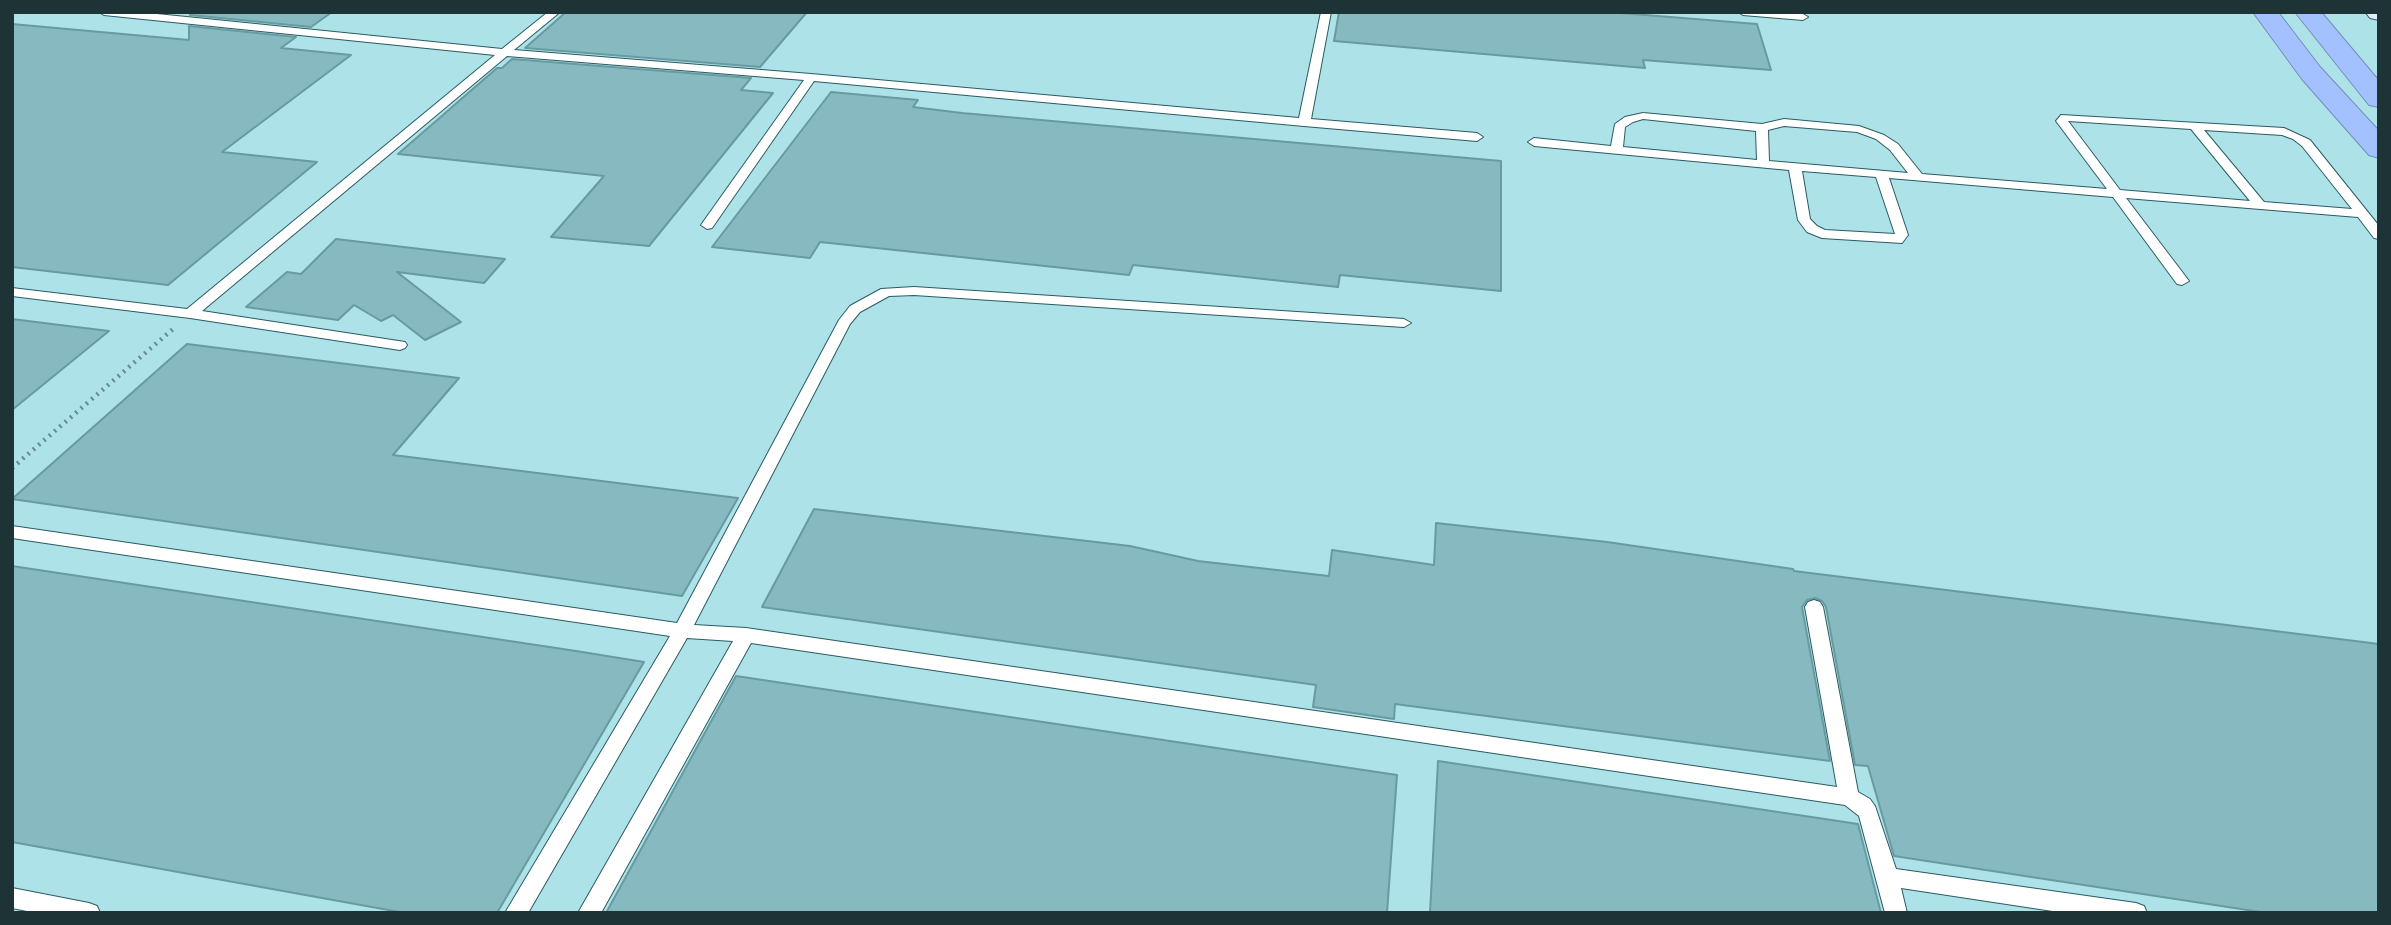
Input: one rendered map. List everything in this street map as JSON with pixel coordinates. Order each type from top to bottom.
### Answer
[{"type":"highway","points":[[2265,12],[2311,73],[2379,149]]},
{"type":"highway","points":[[2307,12],[2379,99]]},
{"type":"lane","points":[[104,12],[507,53],[811,77],[1477,137]]},
{"type":"lane","points":[[190,314],[374,159],[555,12]]},
{"type":"lane","points":[[1304,123],[1326,12]]},
{"type":"lane","points":[[1744,12],[1802,17]]},
{"type":"lane","points":[[707,225],[811,77]]},
{"type":"lane","points":[[1617,150],[1619,126],[1629,119],[1643,116],[1762,128],[1784,122],[1859,129],[1880,137],[1894,147],[1918,177]]},
{"type":"lane","points":[[2182,281],[2062,121],[2065,117],[2284,132],[2306,143],[2379,235]]},
{"type":"lane","points":[[2194,125],[2259,204]]},
{"type":"lane","points":[[1762,128],[1763,164]]},
{"type":"lane","points":[[1534,142],[1763,164],[1795,172],[1882,180],[1918,177],[2361,214]]},
{"type":"lane","points":[[1795,172],[1804,220],[1812,229],[1822,233],[1897,240],[1902,235],[1882,180]]},
{"type":"lane","points":[[516,913],[682,631],[844,323],[855,309],[886,292],[914,291],[1404,323]]},
{"type":"lane","points":[[12,292],[190,314],[400,345]]},
{"type":"lane","points":[[12,531],[682,631],[746,635],[1849,797],[1868,811],[1896,913]]},
{"type":"lane","points":[[1814,607],[1849,797]]},
{"type":"lane","points":[[589,913],[746,635]]},
{"type":"lane","points":[[1888,877],[2136,913]]},
{"type":"lane","points":[[12,898],[89,913]]},
{"type":"path","points":[[12,467],[190,314]]},
{"type":"building","points":[[190,12],[332,12],[311,27],[190,15]]},
{"type":"building","points":[[566,12],[807,12],[760,67],[525,48]]},
{"type":"building","points":[[1339,12],[1608,12],[1757,24],[1771,70],[1643,60],[1645,68],[1334,41]]},
{"type":"building","points":[[12,24],[189,40],[189,26],[296,37],[281,48],[351,55],[222,152],[317,162],[168,285],[12,267]]},
{"type":"building","points":[[512,59],[751,78],[741,90],[773,93],[649,246],[551,237],[604,176],[398,154],[497,68],[502,68]]},
{"type":"building","points":[[831,92],[918,100],[913,107],[962,113],[1501,161],[1501,291],[1340,275],[1338,287],[1133,265],[1129,275],[820,242],[810,258],[712,247]]},
{"type":"building","points":[[336,239],[505,259],[484,283],[397,272],[461,322],[425,340],[393,315],[381,321],[354,305],[338,320],[246,307],[287,272],[301,274]]},
{"type":"building","points":[[12,319],[60,325],[109,331],[12,410]]},
{"type":"building","points":[[187,344],[459,378],[393,455],[738,498],[682,596],[12,499]]},
{"type":"building","points":[[814,509],[1130,546],[1198,561],[1329,576],[1332,550],[1434,565],[1436,523],[1607,542],[1794,571],[2379,644],[2379,913],[2267,913],[1894,856],[1868,766],[1855,765],[1826,607],[1822,601],[1815,598],[1807,600],[1802,607],[1830,761],[1395,704],[1394,719],[1313,707],[1316,685],[762,607]]},
{"type":"building","points":[[12,566],[644,662],[497,913],[405,913],[12,842]]},
{"type":"building","points":[[736,676],[1397,775],[1387,913],[606,913]]},
{"type":"building","points":[[1438,761],[1858,824],[1881,913],[1430,913]]}]
